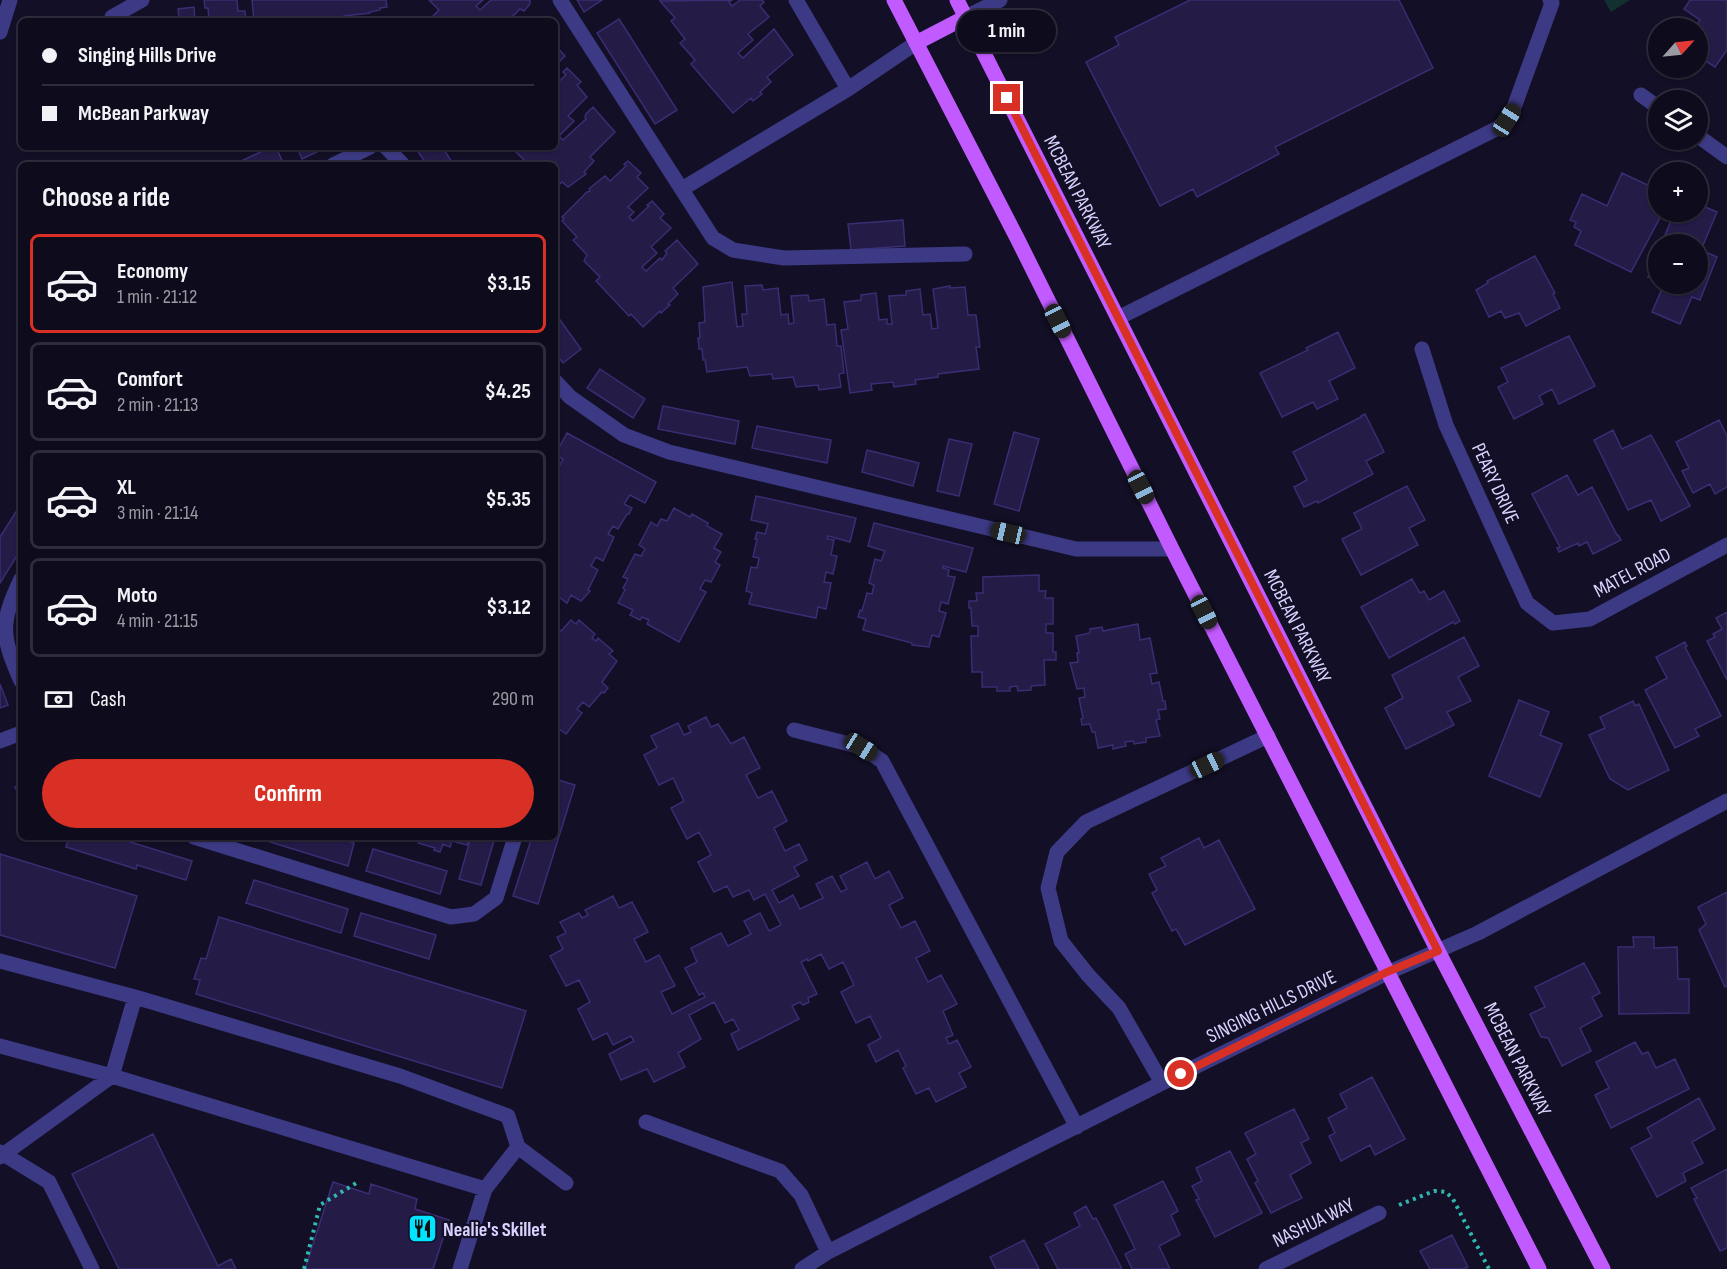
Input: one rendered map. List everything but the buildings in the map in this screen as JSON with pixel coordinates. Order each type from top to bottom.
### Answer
[{"type":"main road","points":[[894,0],[1017,238],[1172,549],[1539,1269]]},
{"type":"main road","name":"MCBEAN PARKWAY","points":[[957,0],[1438,951],[1603,1269]]},
{"type":"main road","points":[[916,43],[966,17]]},
{"type":"street","points":[[0,32],[10,0]]},
{"type":"street","points":[[112,17],[142,0]]},
{"type":"street","points":[[560,0],[713,238],[733,250],[784,258],[965,255]]},
{"type":"street","points":[[796,0],[848,89]]},
{"type":"street","points":[[966,17],[1000,0]]},
{"type":"street","points":[[1118,318],[1498,128],[1514,110],[1552,3],[1550,0]]},
{"type":"street","points":[[682,189],[848,89],[916,43]]},
{"type":"street","points":[[1641,95],[1648,100]]},
{"type":"street","points":[[1708,143],[1727,157]]},
{"type":"street","points":[[339,162],[364,150]]},
{"type":"street","points":[[389,150],[400,162]]},
{"type":"street","name":"PEARY DRIVE","points":[[1422,348],[1446,425],[1527,603],[1553,623]]},
{"type":"street","points":[[558,384],[570,397],[624,435],[669,452],[1077,549],[1172,549]]},
{"type":"street","name":"MATEL ROAD","points":[[1553,623],[1590,619],[1727,545]]},
{"type":"street","points":[[18,584],[11,594],[2,619],[4,644],[18,674]]},
{"type":"street","points":[[794,730],[861,747],[882,761],[1077,1128]]},
{"type":"street","points":[[0,741],[18,734]]},
{"type":"street","points":[[1162,1083],[1119,1008],[1060,941],[1048,888],[1057,852],[1086,822],[1268,736]]},
{"type":"street","name":"SINGING HILLS DRIVE","points":[[802,1269],[828,1252],[1162,1083],[1387,972],[1488,928],[1727,801]]},
{"type":"street","points":[[204,840],[451,917],[474,914],[496,898],[514,840]]},
{"type":"street","points":[[0,961],[135,997],[400,1076],[508,1116],[518,1147],[566,1183]]},
{"type":"street","points":[[92,1269],[49,1182],[1,1154],[112,1076],[135,997]]},
{"type":"street","points":[[0,1046],[112,1076],[485,1189]]},
{"type":"street","points":[[646,1122],[780,1171],[801,1195],[828,1252]]},
{"type":"street","points":[[460,1269],[485,1189],[518,1147]]},
{"type":"street","name":"NASHUA WAY","points":[[1266,1269],[1379,1213]]},
{"type":"path","points":[[304,1269],[320,1205],[358,1182]]},
{"type":"path","points":[[1379,1213],[1434,1191],[1446,1192],[1453,1199],[1489,1269]]},
{"type":"green space","points":[[1604,0],[1630,0],[1611,12]]},
{"type":"place","name":"Nealie's Skillet","points":[[422,1229]]},
{"type":"route","points":[[1007,98],[1438,951],[1387,972],[1181,1074]]}]
